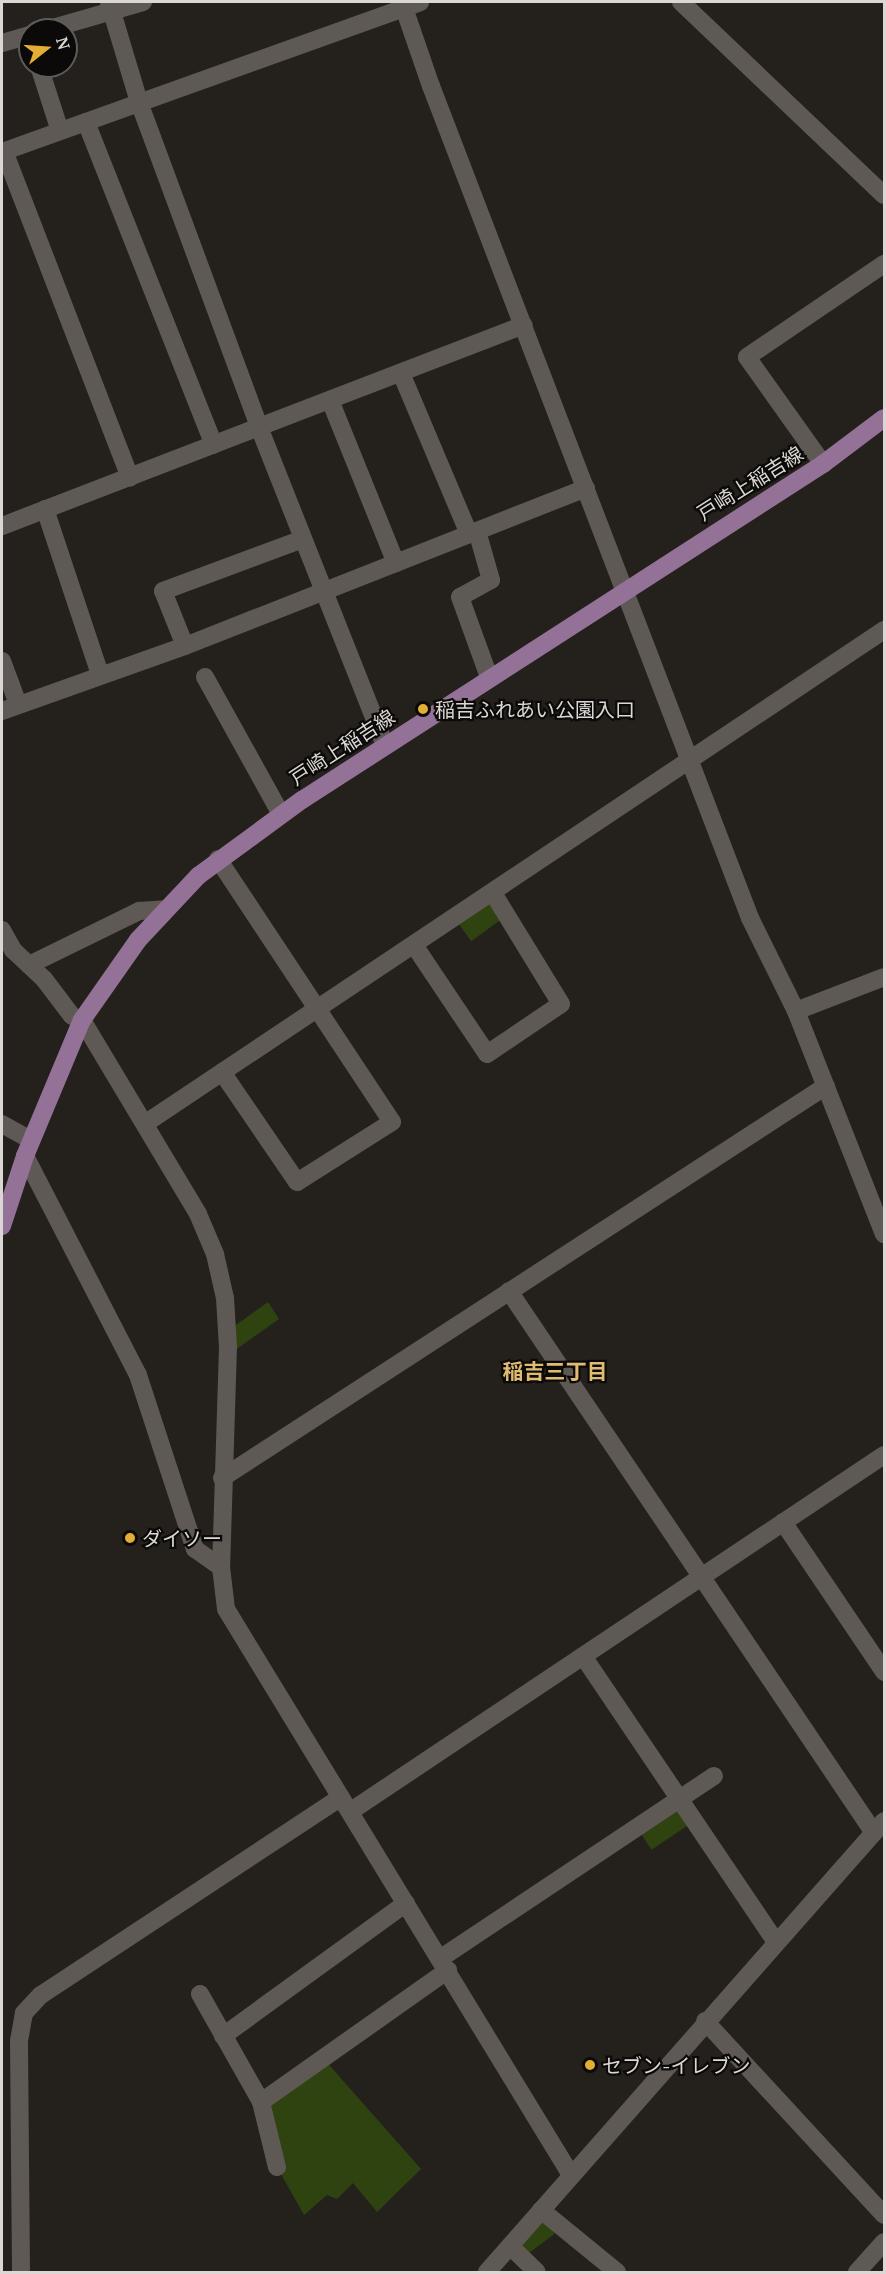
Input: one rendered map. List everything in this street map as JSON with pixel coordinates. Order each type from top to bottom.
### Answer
[{"type":"main road","name":"戸崎上稲吉線","points":[[2,1226],[28,1148],[82,1020],[113,972],[165,909],[218,859],[489,677],[823,464],[885,418]]},
{"type":"street","points":[[78,18],[111,6],[142,2]]},
{"type":"street","points":[[681,2],[885,195]]},
{"type":"street","points":[[130,477],[3,151],[409,4],[431,86],[750,918],[796,1011],[885,1234]]},
{"type":"street","points":[[111,6],[140,102],[259,427],[385,745]]},
{"type":"street","points":[[2,43],[18,39]]},
{"type":"street","points":[[43,78],[60,131]]},
{"type":"street","points":[[86,122],[214,445]]},
{"type":"street","points":[[823,464],[747,357],[885,264]]},
{"type":"street","points":[[2,526],[524,325]]},
{"type":"street","points":[[401,373],[473,533],[491,580],[460,597],[489,677]]},
{"type":"street","points":[[330,400],[396,563]]},
{"type":"street","points":[[2,661],[10,707],[185,646],[586,488]]},
{"type":"street","points":[[45,509],[100,674]]},
{"type":"street","points":[[185,646],[164,591],[303,539]]},
{"type":"street","points":[[146,1124],[885,630]]},
{"type":"street","points":[[205,677],[282,814]]},
{"type":"street","points":[[218,859],[392,1122],[297,1182],[222,1072]]},
{"type":"street","points":[[414,945],[487,1054],[561,1004],[493,893]]},
{"type":"street","points":[[29,965],[139,911],[165,909]]},
{"type":"street","points":[[2,930],[6,954],[29,965],[72,1016],[82,1020],[198,1214],[215,1254],[225,1298],[228,1347],[222,1478],[221,1567],[226,1608],[571,2175]]},
{"type":"street","points":[[796,1011],[885,977]]},
{"type":"street","points":[[222,1478],[826,1086]]},
{"type":"street","points":[[2,1124],[28,1148],[138,1375],[195,1549],[221,1567]]},
{"type":"street","points":[[486,2272],[705,2021],[879,1827],[703,1576],[508,1291]]},
{"type":"street","points":[[21,2272],[19,2041],[21,2023],[30,2004],[583,1656],[885,1455]]},
{"type":"street","points":[[783,1522],[885,1672]]},
{"type":"street","points":[[583,1656],[777,1942]]},
{"type":"street","points":[[261,2102],[444,1964],[714,1776]]},
{"type":"street","points":[[223,2036],[406,1903]]},
{"type":"street","points":[[200,1994],[261,2102],[277,2167]]},
{"type":"street","points":[[705,2021],[885,2215]]},
{"type":"street","points":[[541,2211],[617,2272]]},
{"type":"street","points":[[856,2272],[885,2242]]},
{"type":"street","points":[[510,2246],[537,2272]]},
{"type":"green space","points":[[489,901],[502,919],[471,941],[458,923]]},
{"type":"green space","points":[[268,1302],[279,1319],[231,1353],[229,1330]]},
{"type":"green space","points":[[680,1804],[692,1822],[652,1850],[639,1831]]},
{"type":"green space","points":[[323,2058],[421,2169],[377,2212],[353,2183],[337,2199],[327,2195],[304,2215],[277,2167],[261,2102]]},
{"type":"green space","points":[[542,2217],[555,2234],[523,2258],[510,2241]]},
{"type":"place","name":"稲吉ふれあい公園入口","points":[[423,709]]},
{"type":"place","name":"ダイソー","points":[[130,1538]]},
{"type":"place","name":"セブン-イレブン","points":[[590,2065]]},
{"type":"district","name":"稲吉三丁目","points":[[555,1371]]}]
